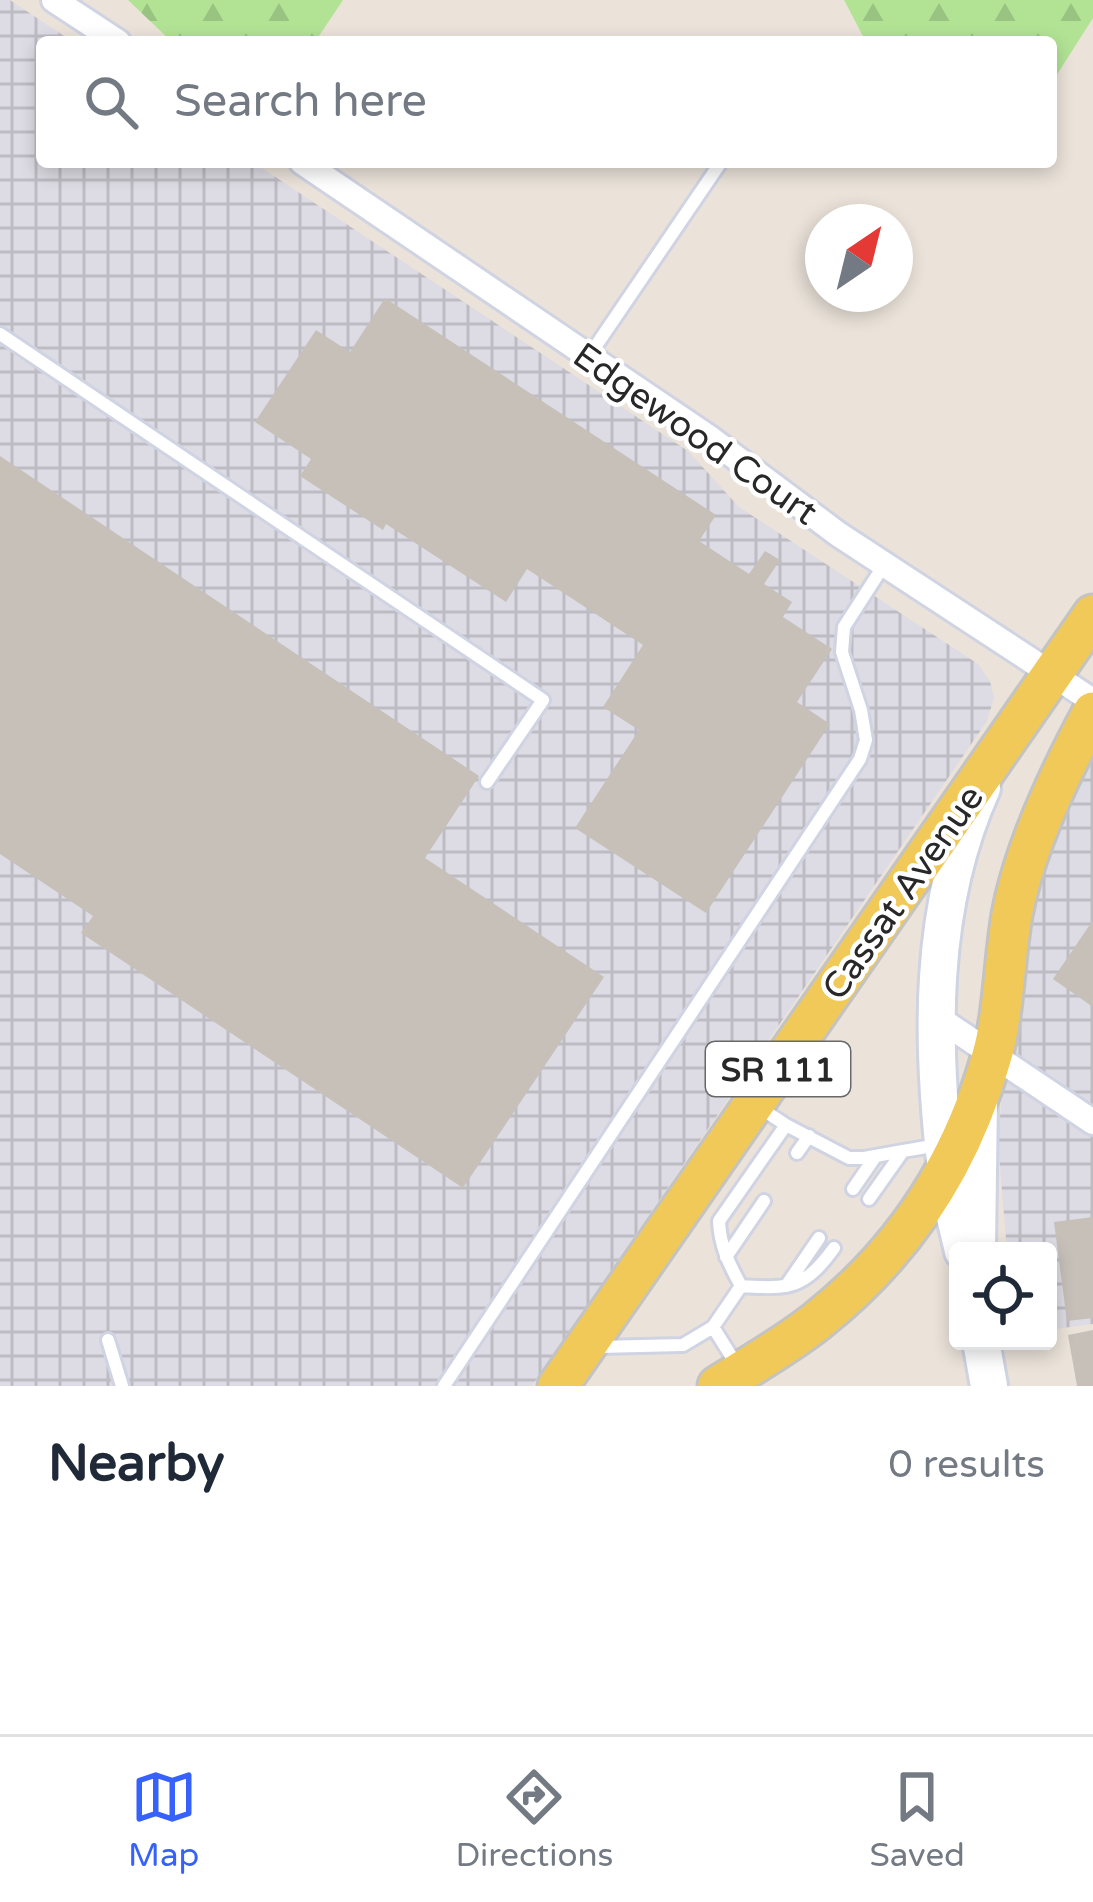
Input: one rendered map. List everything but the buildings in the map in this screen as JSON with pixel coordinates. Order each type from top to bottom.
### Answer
[{"type":"main road","name":"SR 111","points":[[999,752],[1093,615]]},
{"type":"main road","points":[[729,1379],[816,1322],[906,1233],[979,1094],[993,1055],[1013,910],[1038,830],[1093,712]]},
{"type":"main road","points":[[961,1242],[945,1159],[935,1016],[940,944],[957,858],[999,752]]},
{"type":"main road","name":"Cassat Avenue","points":[[558,1386],[770,1114],[999,752]]},
{"type":"main road","points":[[977,1242],[979,1094]]},
{"type":"main road","points":[[982,1350],[988,1386]]},
{"type":"street","points":[[54,0],[109,36]]},
{"type":"street","name":"Edgewood Court","points":[[311,168],[711,440],[838,534],[1093,700]]},
{"type":"street","points":[[935,1016],[1093,1122]]},
{"type":"lane","points":[[589,356],[717,168]]},
{"type":"lane","points":[[0,334],[543,700],[487,782]]},
{"type":"lane","points":[[444,1386],[860,759],[866,740],[842,652],[844,627],[884,565]]},
{"type":"lane","points":[[742,1286],[726,1257],[719,1221],[770,1114],[849,1158],[903,1151],[945,1159]]},
{"type":"lane","points":[[797,1153],[809,1136]]},
{"type":"lane","points":[[869,1199],[903,1151]]},
{"type":"lane","points":[[853,1190],[876,1156]]},
{"type":"lane","points":[[726,1257],[764,1201]]},
{"type":"lane","points":[[786,1286],[819,1238]]},
{"type":"lane","points":[[742,1286],[795,1284],[818,1270],[834,1247]]},
{"type":"lane","points":[[585,1347],[683,1345],[713,1328],[742,1286]]},
{"type":"lane","points":[[713,1328],[729,1379]]},
{"type":"lane","points":[[109,1340],[122,1386]]},
{"type":"shaded area","points":[[0,0],[10,0],[64,36],[36,36],[36,168],[262,168],[688,451],[739,507],[978,664],[990,681],[994,698],[987,721],[532,1386],[0,1386]]},
{"type":"shaded area","points":[[1093,751],[1093,1324],[1057,1329],[1057,1242],[1006,1242],[998,1143],[1007,1029],[1042,862]]},
{"type":"green space","points":[[128,0],[343,0],[319,36],[166,36]]},
{"type":"green space","points":[[844,0],[1093,0],[1093,18],[1057,75],[1057,36],[863,36]]}]
